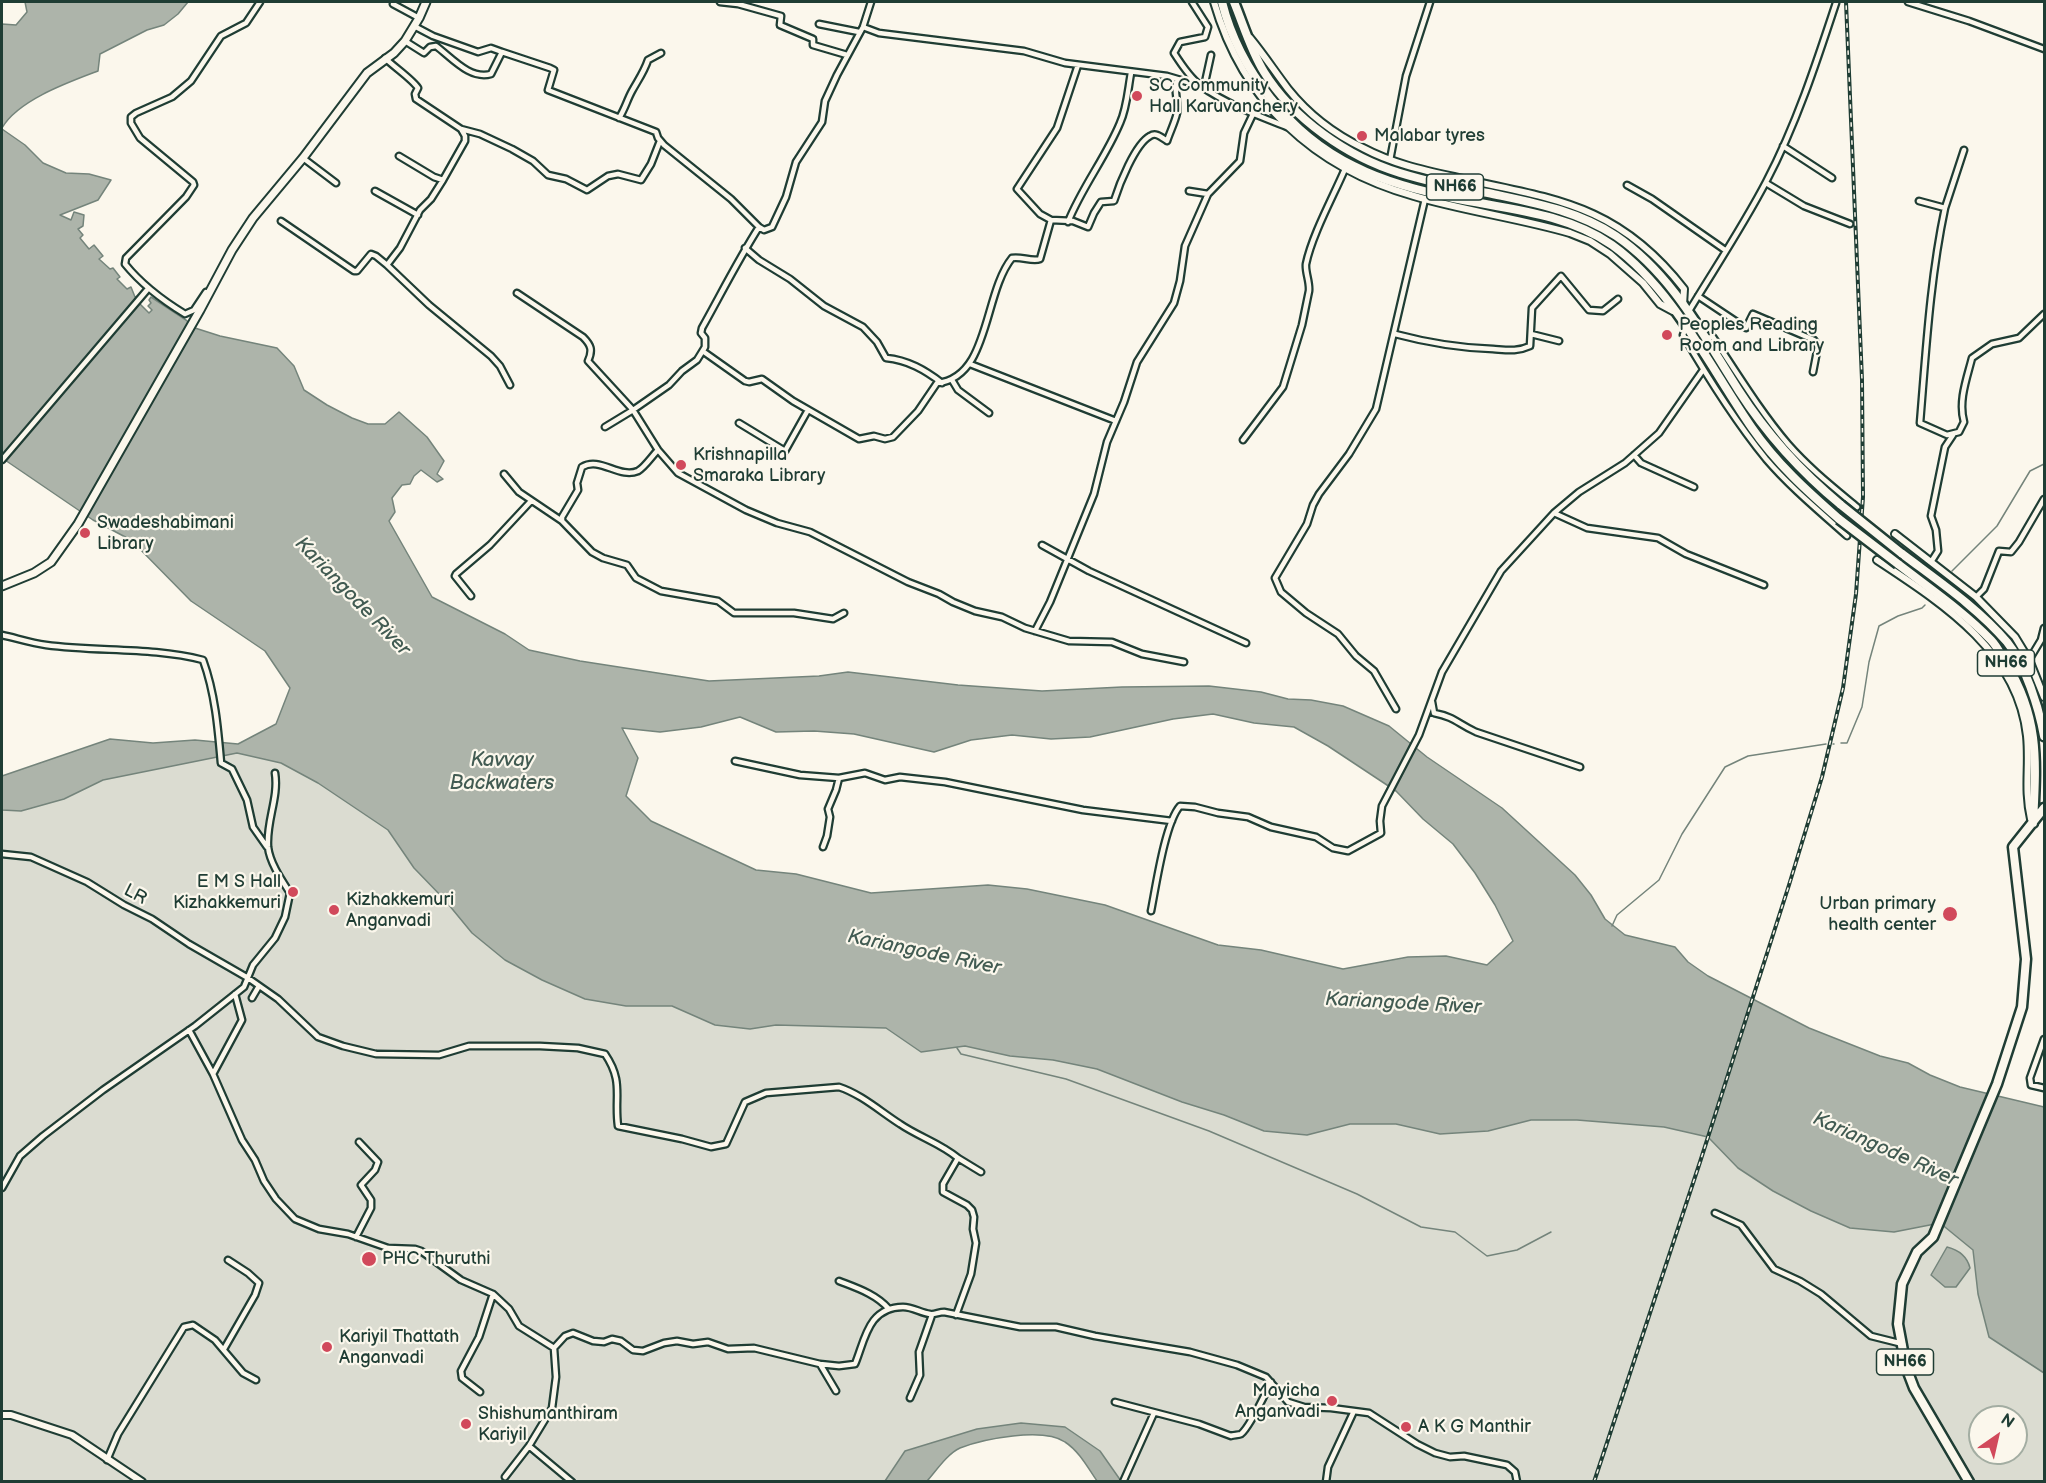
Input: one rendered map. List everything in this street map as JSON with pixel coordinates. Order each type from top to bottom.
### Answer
[{"type":"highway","name":"NH66","points":[[1222,2],[1238,46],[1258,81],[1281,111],[1327,149],[1352,165],[1410,188],[1556,219],[1589,232],[1629,258],[1649,278],[1686,327],[1753,429],[1804,488],[1839,519],[1956,609],[1992,641],[2011,671],[2029,712],[2035,747],[2033,824]]},
{"type":"highway","name":"NH66","points":[[1234,2],[1263,72],[1283,97],[1305,119],[1358,156],[1398,172],[1447,185],[1577,214],[1637,252],[1656,270],[1686,309],[1740,392],[1782,450],[1809,479],[1969,604],[2008,644],[2040,710],[2044,736]]},
{"type":"highway","name":"NH66","points":[[1686,327],[1706,338]]},
{"type":"highway","name":"NH66","points":[[1969,1482],[1962,1477],[1914,1388],[1906,1367],[1898,1324],[1902,1284],[1917,1252],[1933,1237],[1997,1084],[2022,1007],[2026,959],[2013,847],[2044,808]]},
{"type":"main road","points":[[2,585],[34,573],[51,562],[78,524],[243,233],[367,73],[394,53],[405,41],[426,2]]},
{"type":"street","points":[[211,289],[206,292],[194,310],[185,314],[164,302],[125,264],[126,258],[186,197],[194,185],[140,138],[130,123],[131,117],[172,97],[191,81],[221,36],[246,23],[260,2]]},
{"type":"street","points":[[720,2],[738,4],[781,16],[780,25],[813,39],[813,45],[848,55]]},
{"type":"street","points":[[414,26],[433,36],[478,52],[491,48],[554,70],[548,90],[656,132],[660,141],[731,199],[764,230],[772,227],[786,197],[796,162],[822,122],[825,101],[863,27],[871,2]]},
{"type":"street","points":[[1192,2],[1208,27],[1205,37],[1180,42],[1174,53],[1202,86]]},
{"type":"street","points":[[1214,2],[1231,50],[1248,79],[1265,104],[1287,127],[1307,143],[1345,168],[1384,187],[1425,199],[1570,232],[1590,241],[1627,267],[1660,304],[1674,311]]},
{"type":"street","points":[[1390,160],[1406,76],[1430,2]]},
{"type":"street","points":[[1686,309],[1698,296],[1766,183],[1819,56],[1835,2]]},
{"type":"street","points":[[1908,2],[2044,49]]},
{"type":"street","points":[[393,4],[419,18]]},
{"type":"street","points":[[819,24],[859,32]]},
{"type":"street","points":[[863,27],[879,33],[1024,51],[1078,65],[1167,76],[1202,86],[1253,114],[1287,127]]},
{"type":"street","points":[[1248,36],[1289,90],[1311,114],[1331,130],[1361,148],[1417,169],[1565,202],[1590,211],[1622,229],[1652,253],[1683,290],[1686,309]]},
{"type":"street","points":[[405,41],[424,53],[430,47],[436,46],[478,75],[491,74],[502,52]]},
{"type":"street","points":[[619,118],[648,60],[661,53]]},
{"type":"street","points":[[1202,86],[1211,55]]},
{"type":"street","points":[[385,58],[398,71],[417,84],[416,99],[461,129],[480,134],[512,149],[533,161],[548,175],[566,179],[587,190],[608,176],[618,174],[641,180],[660,141]]},
{"type":"street","points":[[1078,65],[1057,128],[1017,189],[1040,214],[1051,220],[1088,227],[1101,202],[1113,201],[1138,146],[1151,135],[1158,135],[1167,141],[1177,112],[1174,88],[1177,79]]},
{"type":"street","points":[[1068,222],[1080,194],[1090,181],[1121,121],[1131,73]]},
{"type":"street","points":[[1035,631],[1050,602],[1094,494],[1107,442],[1137,362],[1174,303],[1185,246],[1208,194],[1240,161],[1244,134],[1253,114]]},
{"type":"street","points":[[387,265],[443,180],[465,141],[461,129]]},
{"type":"street","points":[[1783,146],[1832,178]]},
{"type":"street","points":[[1950,436],[1920,423],[1925,345],[1938,244],[1945,208],[1964,150]]},
{"type":"street","points":[[399,156],[443,180]]},
{"type":"street","points":[[303,158],[336,183]]},
{"type":"street","points":[[1243,440],[1283,387],[1286,379],[1309,291],[1310,280],[1306,264],[1345,168]]},
{"type":"street","points":[[1766,183],[1804,206],[1850,224]]},
{"type":"street","points":[[1627,185],[1652,199],[1725,250]]},
{"type":"street","points":[[375,191],[418,215]]},
{"type":"street","points":[[1189,191],[1208,194]]},
{"type":"street","points":[[1396,709],[1374,671],[1356,656],[1338,634],[1306,613],[1281,592],[1275,578],[1307,524],[1312,505],[1349,454],[1376,409],[1425,199]]},
{"type":"street","points":[[1919,201],[1945,208]]},
{"type":"street","points":[[704,352],[745,381],[762,379],[808,410],[859,439],[874,436],[885,440],[893,437],[918,411],[937,383],[957,378],[970,364],[981,342],[995,289],[1004,268],[1012,258],[1021,256],[1036,261],[1040,259],[1051,220]]},
{"type":"street","points":[[281,221],[351,270],[357,271],[371,254],[376,256],[429,305],[491,356],[500,366],[510,385]]},
{"type":"street","points":[[605,427],[633,411],[669,385],[682,370],[704,352],[706,343],[701,333],[702,328],[759,226]]},
{"type":"street","points":[[745,248],[824,306],[863,327],[877,342],[886,358],[899,359],[924,369],[942,383]]},
{"type":"street","points":[[1395,334],[1462,349],[1518,351],[1530,346],[1532,308],[1561,276],[1589,310],[1602,311],[1618,299]]},
{"type":"street","points":[[2,460],[147,290]]},
{"type":"street","points":[[517,293],[583,337],[590,345],[592,353],[588,361],[633,411],[658,450],[683,477],[746,510],[777,523],[810,532],[908,582],[975,611],[1002,617],[1035,631],[1069,641],[1112,642],[1142,654],[1184,662]]},
{"type":"street","points":[[1698,296],[1746,328],[1753,314],[1814,340],[1818,346],[1813,372]]},
{"type":"street","points":[[1931,562],[1938,551],[1936,531],[1931,516],[1935,488],[1945,447],[1950,436],[1959,432],[1964,422],[1963,396],[1972,358],[1992,344],[2019,338],[2044,314]]},
{"type":"street","points":[[1686,327],[1683,335],[1703,370],[1767,459],[1804,498],[1847,536]]},
{"type":"street","points":[[1531,334],[1559,341]]},
{"type":"street","points":[[1706,338],[1713,337],[1744,384],[1789,444],[1816,472],[1857,507]]},
{"type":"street","points":[[970,364],[1116,421]]},
{"type":"street","points":[[1151,911],[1174,813],[1180,806],[1248,817],[1271,827],[1316,837],[1333,848],[1348,851],[1381,833],[1382,806],[1419,735],[1442,672],[1501,571],[1554,513],[1579,492],[1625,463],[1659,433],[1703,370]]},
{"type":"street","points":[[952,380],[958,390],[989,413]]},
{"type":"street","points":[[739,423],[785,451],[808,410]]},
{"type":"street","points":[[561,521],[576,496],[579,471],[585,465],[594,464],[621,472],[631,472],[642,468],[658,450]]},
{"type":"street","points":[[1634,455],[1641,463],[1694,487]]},
{"type":"street","points":[[504,474],[519,492],[561,521],[592,552],[627,565],[636,578],[661,591],[718,601],[734,613],[794,613],[833,619],[844,613]]},
{"type":"street","points":[[1976,597],[1983,589],[1999,551],[2011,552],[2044,499]]},
{"type":"street","points":[[471,596],[457,580],[456,574],[490,545],[531,501]]},
{"type":"street","points":[[1554,513],[1587,528],[1658,538],[1686,554],[1764,585]]},
{"type":"street","points":[[1895,534],[1976,597],[2015,637],[2029,660],[2044,697]]},
{"type":"street","points":[[1042,545],[1089,571],[1246,643]]},
{"type":"street","points":[[1877,560],[1924,591],[1966,625],[1988,646],[2004,670],[2023,715],[2026,736],[2026,798],[2033,824]]},
{"type":"street","points":[[2029,660],[2041,640],[2044,628]]},
{"type":"street","points":[[2,634],[45,645],[175,653],[202,660],[208,674],[217,718],[221,764],[232,769],[247,800],[253,827],[268,848],[275,869],[290,893],[285,917],[275,938],[253,965],[244,987],[43,1136],[20,1156],[2,1188]]},
{"type":"street","points":[[1432,702],[1434,713],[1452,716],[1465,727],[1476,732],[1580,767]]},
{"type":"street","points":[[735,761],[800,775],[839,778],[865,773],[885,780],[900,777],[945,782],[1083,810],[1172,821]]},
{"type":"street","points":[[268,848],[269,827],[277,786],[275,773]]},
{"type":"street","points":[[824,848],[830,817],[828,809],[839,778]]},
{"type":"street","name":"LR","points":[[2,854],[32,857],[87,882],[152,919],[278,999],[318,1037],[376,1054],[439,1055],[469,1046],[578,1048],[605,1054],[615,1069],[618,1126],[682,1138],[711,1147],[726,1144],[745,1102],[766,1093],[839,1087],[848,1090],[899,1124],[936,1143],[958,1158]]},
{"type":"street","points":[[252,998],[259,986]]},
{"type":"street","points":[[213,1074],[242,1020],[235,994]]},
{"type":"street","points":[[189,1030],[213,1074],[242,1140],[276,1198],[295,1219],[388,1248],[421,1251],[461,1280],[493,1294],[509,1309],[517,1324],[554,1348]]},
{"type":"street","points":[[2044,1039],[2030,1078],[2031,1085],[2044,1088]]},
{"type":"street","points":[[356,1237],[371,1208],[371,1200],[361,1185],[375,1170],[378,1162],[358,1142]]},
{"type":"street","points":[[957,1315],[971,1274],[976,1243],[973,1229],[975,1217],[972,1210],[944,1192],[944,1184],[958,1158],[981,1172]]},
{"type":"street","points":[[1714,1213],[1741,1225],[1774,1269],[1821,1294],[1871,1336],[1903,1344]]},
{"type":"street","points":[[224,1349],[255,1294],[259,1282],[228,1260]]},
{"type":"street","points":[[839,1281],[864,1291],[883,1302],[889,1309]]},
{"type":"street","points":[[480,1392],[462,1377],[461,1371],[479,1337],[493,1294]]},
{"type":"street","points":[[505,1477],[529,1446],[552,1408],[556,1377],[554,1348],[565,1336],[573,1333],[593,1341],[604,1342],[612,1339],[621,1341],[633,1350],[643,1351],[677,1341],[693,1344],[708,1342],[728,1349],[754,1348],[820,1364],[839,1366],[855,1364],[872,1321],[889,1309],[903,1307],[932,1315],[941,1312],[1020,1327],[1056,1326],[1095,1336],[1190,1352],[1237,1365],[1266,1377],[1284,1400],[1304,1407],[1369,1413],[1435,1453],[1450,1457],[1464,1456],[1507,1465],[1515,1472],[1517,1482]]},
{"type":"street","points":[[910,1398],[920,1375],[919,1352],[932,1315]]},
{"type":"street","points":[[107,1460],[118,1434],[184,1327],[193,1325],[215,1340],[243,1373],[255,1380]]},
{"type":"street","points":[[820,1364],[836,1391]]},
{"type":"street","points":[[1115,1402],[1235,1435],[1242,1433],[1255,1415],[1271,1382]]},
{"type":"street","points":[[1326,1482],[1328,1467],[1354,1411]]},
{"type":"street","points":[[1123,1482],[1154,1413]]},
{"type":"street","points":[[2,1415],[11,1415],[72,1435],[142,1482]]},
{"type":"street","points":[[529,1446],[572,1482]]},
{"type":"shaded area","points":[[237,753],[281,763],[318,783],[388,830],[414,868],[444,899],[626,1006],[672,1006],[715,1025],[750,1029],[776,1025],[886,1028],[921,1052],[965,1046],[1010,1056],[1053,1060],[1097,1069],[1264,1131],[1307,1135],[1350,1124],[1396,1124],[1440,1134],[1488,1131],[1530,1120],[1577,1120],[1664,1127],[1708,1137],[1738,1168],[1773,1191],[1850,1228],[1894,1232],[1940,1223],[1973,1250],[1978,1294],[1989,1337],[2044,1373],[2044,1481],[1121,1481],[1100,1451],[1021,1423],[905,1451],[885,1481],[2,1482],[2,810],[21,811],[64,799],[103,780]]},
{"type":"water","points":[[25,2],[188,2],[164,25],[147,30],[100,54],[98,71],[45,93],[20,109],[2,128],[2,24],[16,25],[27,12]]},
{"type":"water","name":"Kavvay Backwaters","points":[[2,129],[25,145],[43,163],[66,173],[89,174],[111,180],[98,200],[60,215],[71,220],[74,212],[84,215],[83,226],[78,229],[83,235],[80,238],[89,249],[94,245],[103,256],[99,259],[110,269],[113,268],[120,277],[117,279],[127,289],[131,287],[135,297],[139,296],[141,299],[138,302],[149,313],[152,310],[148,306],[151,303],[149,300],[151,297],[195,328],[220,336],[277,348],[294,366],[304,390],[327,405],[368,424],[385,424],[399,412],[427,437],[444,461],[437,474],[443,479],[437,482],[421,470],[410,484],[402,485],[392,498],[395,512],[389,521],[432,597],[505,634],[529,650],[580,661],[709,681],[819,676],[848,672],[958,685],[1042,691],[1209,686],[1343,706],[1389,726],[1427,757],[1502,808],[1575,875],[1591,895],[1605,919],[1625,935],[1675,947],[1688,962],[1708,976],[1809,1028],[1880,1056],[1908,1063],[1960,1087],[2044,1107],[2044,1373],[1989,1337],[1978,1294],[1973,1250],[1940,1223],[1894,1232],[1850,1228],[1773,1191],[1738,1168],[1708,1137],[1664,1127],[1577,1120],[1531,1120],[1488,1131],[1440,1134],[1396,1124],[1350,1124],[1307,1135],[1264,1131],[1097,1069],[1053,1060],[1010,1056],[965,1046],[921,1052],[886,1028],[776,1025],[750,1029],[715,1025],[672,1006],[626,1006],[585,999],[505,960],[472,933],[414,868],[388,830],[318,783],[281,763],[237,753],[103,780],[64,799],[21,811],[2,810],[2,776],[110,739],[153,743],[195,740],[238,744],[276,724],[290,688],[265,651],[191,601],[131,540],[93,520],[2,458]],"holes":[[[1213,714],[1254,723],[1294,727],[1328,746],[1396,791],[1423,819],[1453,844],[1495,905],[1513,941],[1487,965],[1446,956],[1408,957],[1343,969],[1261,950],[1218,945],[1105,905],[1027,889],[988,885],[871,893],[796,874],[756,870],[651,821],[626,796],[638,758],[622,728],[660,732],[701,727],[740,717],[776,732],[814,731],[854,734],[934,752],[971,740],[1012,735],[1051,739],[1090,737],[1173,719]]]},
{"type":"water","points":[[1947,1247],[1962,1254],[1970,1268],[1956,1287],[1945,1287],[1931,1275]]},
{"type":"water","points":[[1021,1423],[1065,1427],[1100,1451],[1121,1481],[1097,1481],[1079,1455],[1065,1442],[1043,1435],[1028,1435],[998,1438],[960,1448],[946,1458],[927,1481],[885,1481],[905,1451],[977,1429]]},
{"type":"waterway","points":[[1952,571],[1997,526],[2030,471],[2044,464]]},
{"type":"waterway","points":[[1841,743],[1847,743],[1862,707],[1869,662],[1879,626],[1925,605]]},
{"type":"waterway","points":[[1612,926],[1617,915],[1659,880],[1682,834],[1725,767],[1748,756],[1826,744]]},
{"type":"waterway","points":[[957,1048],[961,1054],[1066,1079],[1209,1131],[1357,1194],[1421,1227],[1455,1232],[1487,1256],[1517,1250],[1551,1232]]},
{"type":"railway","points":[[1594,1482],[1789,885],[1822,777],[1843,688],[1856,594],[1863,497],[1862,380],[1846,2]]},
{"type":"place","name":"SC Community Hall Karuvanchery","points":[[1137,96]]},
{"type":"place","name":"Malabar tyres","points":[[1362,136]]},
{"type":"place","name":"Peoples Reading Room and Library","points":[[1667,335]]},
{"type":"place","name":"Krishnapilla Smaraka Library","points":[[681,465]]},
{"type":"place","name":"Swadeshabimani Library","points":[[85,533]]},
{"type":"place","name":"E M S Hall Kizhakkemuri","points":[[293,892]]},
{"type":"place","name":"Kizhakkemuri Anganvadi","points":[[334,910]]},
{"type":"place","name":"Urban primary health center","points":[[1950,914]]},
{"type":"place","name":"PHC Thuruthi","points":[[369,1259]]},
{"type":"place","name":"Kariyil Thattath Anganvadi","points":[[327,1347]]},
{"type":"place","name":"Mayicha Anganvadi","points":[[1332,1401]]},
{"type":"place","name":"Shishumanthiram Kariyil","points":[[466,1424]]},
{"type":"place","name":"A K G Manthir","points":[[1406,1427]]},
{"type":"water label","name":"Kariangode River","points":[[352,597]]},
{"type":"water label","name":"Kariangode River","points":[[924,953]]},
{"type":"water label","name":"Kariangode River","points":[[1403,1004]]},
{"type":"water label","name":"Kariangode River","points":[[1885,1150]]}]
